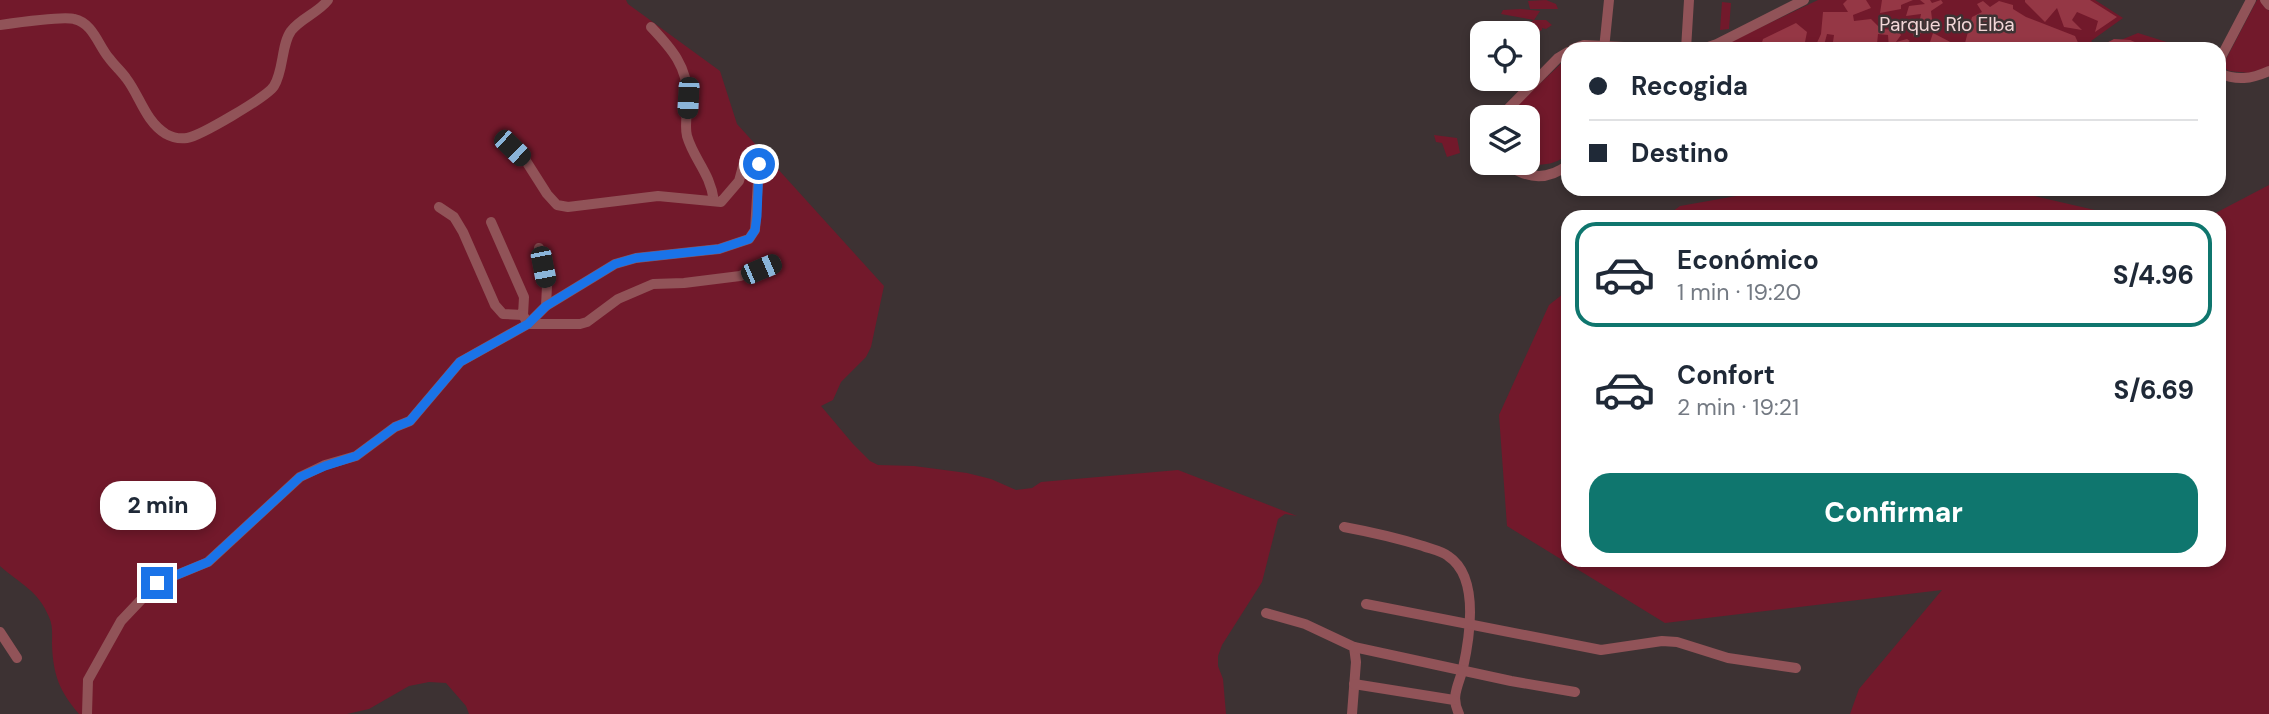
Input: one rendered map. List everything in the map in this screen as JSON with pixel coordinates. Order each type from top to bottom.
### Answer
[{"type":"street","points":[[0,25],[60,18],[84,23],[95,34],[107,56],[127,78],[140,105],[158,126],[166,134],[187,138],[257,101],[272,89],[283,64],[291,31],[322,9],[328,0]]},
{"type":"street","points":[[1605,42],[1609,0]]},
{"type":"street","points":[[1686,42],[1689,0]]},
{"type":"street","points":[[1721,42],[1804,0]]},
{"type":"street","points":[[2226,48],[2251,0]]},
{"type":"street","points":[[2265,0],[2269,5]]},
{"type":"street","points":[[652,27],[673,50],[686,75],[686,131],[690,145],[709,179],[715,201]]},
{"type":"street","points":[[1512,105],[1561,56]]},
{"type":"street","points":[[2226,75],[2243,79],[2269,71]]},
{"type":"street","points":[[87,714],[88,680],[121,621],[157,583],[208,562],[300,477],[356,456],[395,427],[410,421],[460,362],[623,260],[719,249],[749,239],[755,230],[759,164],[752,154],[746,155],[739,181],[721,201],[658,196],[568,207],[557,205],[526,161],[512,148]]},
{"type":"street","points":[[1528,175],[1539,177],[1561,170]]},
{"type":"street","points":[[439,206],[454,217],[463,232],[495,305],[503,314],[526,320],[580,324],[587,322],[618,299],[653,284],[740,276],[776,262]]},
{"type":"street","points":[[491,222],[523,293],[526,320]]},
{"type":"street","points":[[539,248],[547,286],[546,306]]},
{"type":"street","points":[[1344,527],[1379,533],[1447,554],[1459,566],[1468,587],[1471,605],[1463,669],[1454,694],[1459,714]]},
{"type":"street","points":[[1366,604],[1601,650],[1662,641],[1677,642],[1728,658],[1796,668]]},
{"type":"street","points":[[1266,612],[1305,624],[1354,647],[1575,692]]},
{"type":"street","points":[[0,632],[17,657]]},
{"type":"street","points":[[1352,714],[1356,662],[1354,647]]},
{"type":"street","points":[[1354,684],[1454,700]]},
{"type":"green space","points":[[0,0],[626,0],[720,71],[737,124],[884,286],[871,347],[866,357],[841,382],[833,400],[821,406],[870,461],[878,465],[914,466],[967,473],[991,479],[1016,490],[1032,488],[1041,482],[1178,470],[1297,516],[1285,514],[1278,519],[1262,582],[1222,645],[1218,656],[1226,714],[469,714],[466,706],[446,683],[429,682],[409,686],[369,709],[347,714],[79,714],[58,682],[51,623],[45,608],[34,594],[0,566]]},
{"type":"green space","points":[[1546,0],[1556,4],[1558,9],[1530,9],[1528,1]]},
{"type":"green space","name":"Parque Río Elba","points":[[1818,0],[2095,0],[2123,18],[2092,42],[1730,42]]},
{"type":"green space","points":[[2257,0],[2262,0],[2269,11],[2269,67],[2249,73],[2229,71],[2226,69],[2226,59]]},
{"type":"green space","points":[[1722,2],[1731,3],[1729,29],[1720,30]]},
{"type":"green space","points":[[1503,10],[1540,11],[1534,20],[1501,14]]},
{"type":"green space","points":[[1546,20],[1552,25],[1540,31],[1540,21],[1532,21]]},
{"type":"green space","name":"Parque Río Elba","points":[[2138,33],[2167,42],[2116,42]]},
{"type":"green space","points":[[1561,64],[1561,158],[1540,165],[1540,105],[1518,105],[1532,91],[1540,91],[1540,84]]},
{"type":"green space","points":[[1434,135],[1457,138],[1460,153],[1447,157],[1442,143],[1436,142]]},
{"type":"green space","points":[[2269,185],[2269,714],[1850,714],[1859,689],[1942,590],[1665,623],[1574,567],[2226,567],[2226,210],[2221,210]]},
{"type":"green space","points":[[1736,196],[2034,196],[2095,210],[1675,210],[1680,206]]},
{"type":"green space","points":[[1561,296],[1561,559],[1507,526],[1499,415],[1549,305]]},
{"type":"shaded area","points":[[1847,0],[1866,0],[1871,8],[1853,15],[1854,21],[1871,19],[1881,29],[1897,30],[1901,35],[1896,42],[1888,42],[1888,35],[1878,34],[1877,42],[1833,42],[1834,35],[1827,34],[1825,42],[1817,42],[1821,34],[1823,12],[1848,12],[1843,4]]},
{"type":"shaded area","points":[[1882,0],[1913,0],[1901,5],[1901,9],[1880,13]]},
{"type":"shaded area","points":[[1920,0],[1930,0],[1932,3],[1941,0],[1943,3],[1931,11],[1933,27],[1914,37],[1910,26],[1920,19],[1921,14],[1906,16],[1909,6],[1925,4]]},
{"type":"shaded area","points":[[2025,0],[2090,0],[2117,17],[2095,32],[2098,21],[2077,12],[2072,20],[2082,30],[2064,27],[2057,8],[2045,22]]},
{"type":"shaded area","points":[[1983,1],[1990,7],[1999,1],[2013,5],[2013,9],[2026,17],[2075,36],[2078,42],[1965,42],[1972,17],[1982,12],[1977,4]]},
{"type":"shaded area","points":[[1796,23],[1807,32],[1805,42],[1762,42],[1763,39]]},
{"type":"shaded area","points":[[1933,33],[1950,42],[1930,42]]},
{"type":"shaded area","points":[[2114,39],[2135,42],[2108,42]]},
{"type":"route","points":[[157,583],[208,562],[288,491],[300,477],[356,456],[395,427],[410,421],[460,362],[528,324],[546,306],[615,264],[636,258],[719,249],[749,239],[753,236],[757,216],[759,164]]}]
